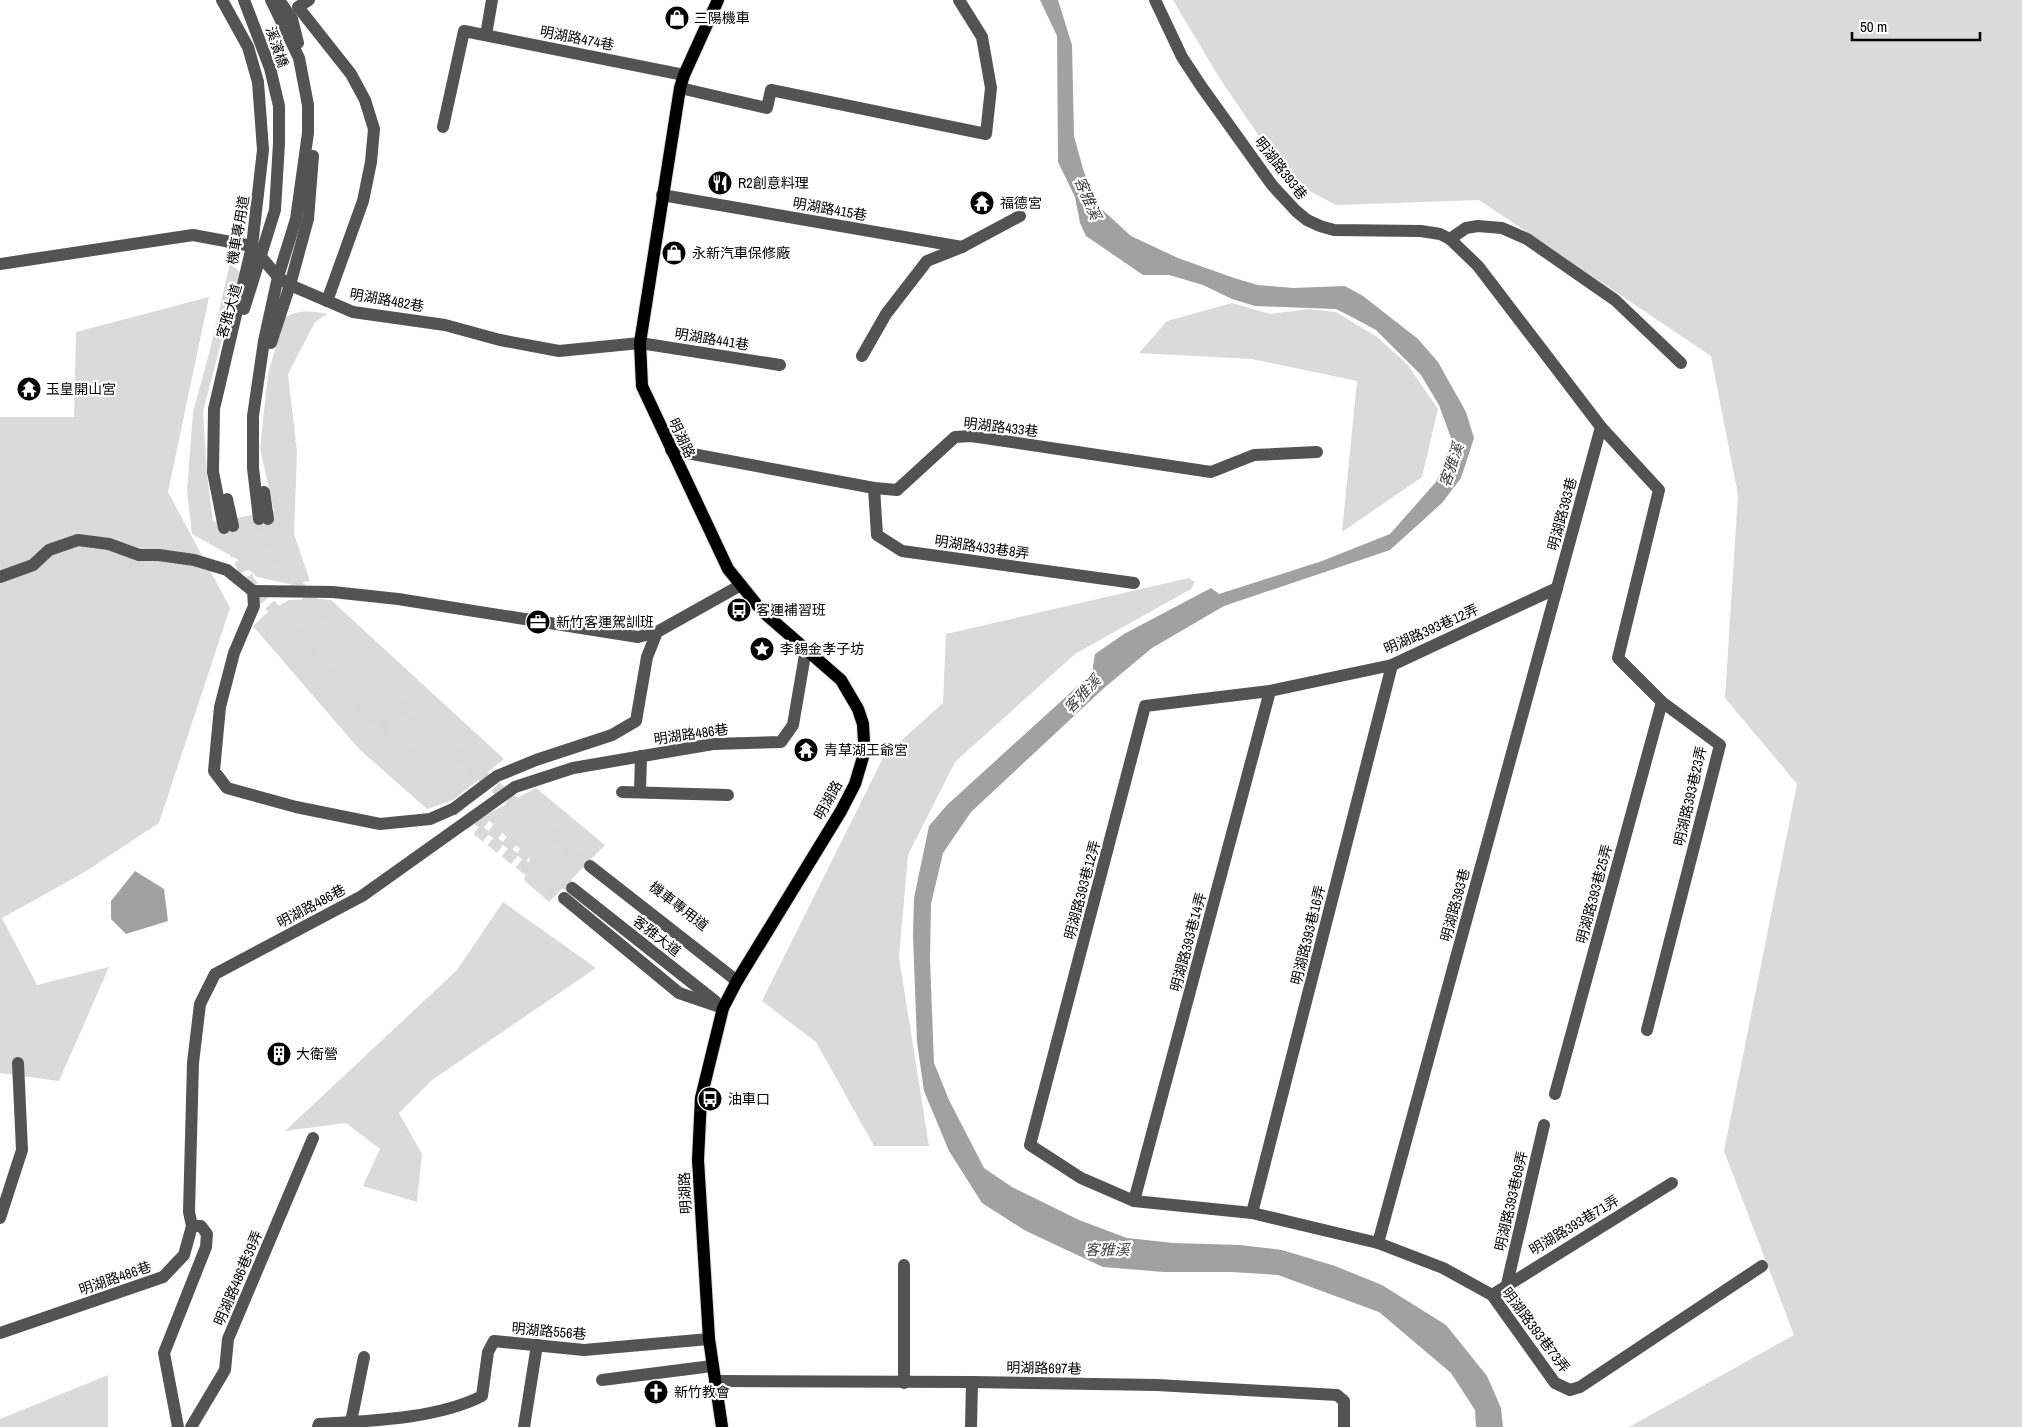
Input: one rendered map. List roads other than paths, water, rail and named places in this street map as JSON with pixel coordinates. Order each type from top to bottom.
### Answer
[{"type":"main road","name":"明湖路","points":[[718,0],[684,74],[680,88],[640,343],[642,386],[728,569],[762,611],[841,680],[853,700],[863,724],[864,742],[863,757],[855,784],[841,811],[723,1008],[701,1098],[698,1160],[708,1339],[722,1427]]},
{"type":"street","name":"機車專用道","points":[[222,0],[248,47],[258,82],[263,150],[252,246],[214,409],[213,472],[228,527]]},
{"type":"street","name":"溪濱橋","points":[[244,0],[270,68],[278,106]]},
{"type":"street","name":"溪濱橋","points":[[271,0],[300,58],[310,104]]},
{"type":"street","points":[[279,0],[292,19],[310,104],[314,139],[308,219],[290,285],[271,342],[259,416],[264,519],[253,468],[253,416],[264,341],[278,276],[296,219],[308,133],[310,104]]},
{"type":"street","points":[[309,0],[298,7],[352,74],[365,100],[374,129],[371,162],[363,201],[327,301]]},
{"type":"street","points":[[486,36],[492,0]]},
{"type":"street","points":[[680,88],[767,108],[771,90],[986,134],[990,88],[982,37],[958,0]]},
{"type":"street","name":"明湖路393巷","points":[[1155,0],[1182,57],[1201,86],[1272,184],[1296,211],[1308,220],[1334,230],[1421,231],[1436,233],[1450,239],[1478,266],[1601,427],[1378,1243]]},
{"type":"street","name":"明湖路474巷","points":[[443,127],[464,31],[684,74]]},
{"type":"street","name":"客雅大道","points":[[228,527],[220,468],[222,412],[239,325],[262,258],[275,210],[279,143],[278,106]]},
{"type":"street","name":"明湖路415巷","points":[[662,195],[962,247]]},
{"type":"street","points":[[862,356],[886,314],[927,261],[962,247],[1020,216]]},
{"type":"street","points":[[1450,239],[1466,228],[1478,226],[1502,228],[1520,235],[1615,300],[1681,363]]},
{"type":"street","points":[[0,264],[193,235],[252,246]]},
{"type":"street","name":"明湖路482巷","points":[[252,246],[278,276],[290,285],[354,312],[444,325],[500,340],[558,351],[640,343]]},
{"type":"street","name":"明湖路441巷","points":[[640,343],[780,365]]},
{"type":"street","name":"明湖路393巷23弄","points":[[1601,427],[1659,490],[1618,658],[1662,702],[1720,745],[1647,1030]]},
{"type":"street","name":"明湖路433巷","points":[[671,450],[874,488],[897,490],[955,437],[971,436],[1211,472],[1254,454],[1317,452]]},
{"type":"street","name":"明湖路433巷8弄","points":[[874,488],[876,535],[902,552],[1134,583]]},
{"type":"street","points":[[0,577],[33,565],[49,550],[78,540],[109,544],[139,555],[159,555],[194,560],[228,570],[253,591],[351,594],[398,598],[638,637],[657,632],[741,585]]},
{"type":"street","name":"明湖路393巷12弄","points":[[1378,1243],[1252,1213],[1134,1201],[1081,1178],[1030,1145],[1146,706],[1270,691],[1392,664],[1558,588]]},
{"type":"street","points":[[253,591],[254,606],[234,654],[220,707],[214,771],[227,788],[296,807],[380,824],[430,819],[453,809],[496,776],[536,760],[612,735],[636,721],[647,657],[657,632]]},
{"type":"street","name":"明湖路486巷","points":[[0,1333],[163,1277],[184,1256],[192,1226],[189,1212],[193,1063],[200,1004],[215,974],[362,896],[515,787],[572,768],[641,756],[713,744],[781,742],[793,726],[806,649]]},
{"type":"street","name":"明湖路393巷16弄","points":[[1252,1213],[1392,664]]},
{"type":"street","name":"明湖路393巷14弄","points":[[1134,1201],[1270,691]]},
{"type":"street","name":"明湖路393巷25弄","points":[[1554,1094],[1662,702]]},
{"type":"street","points":[[640,792],[641,756]]},
{"type":"street","points":[[622,792],[728,795]]},
{"type":"street","name":"客雅大道","points":[[594,864],[737,982]]},
{"type":"street","name":"客雅大道","points":[[572,888],[723,1008]]},
{"type":"street","points":[[564,898],[679,993],[723,1008]]},
{"type":"street","points":[[0,1218],[22,1150],[18,1063]]},
{"type":"street","name":"明湖路393巷69弄","points":[[1507,1284],[1544,1125]]},
{"type":"street","name":"明湖路486巷39弄","points":[[191,1427],[225,1370],[228,1339],[313,1138]]},
{"type":"street","name":"明湖路393巷71弄","points":[[1492,1295],[1672,1183]]},
{"type":"street","points":[[178,1427],[164,1353],[206,1247],[207,1234],[201,1226],[192,1226]]},
{"type":"street","name":"明湖路393巷73弄","points":[[1378,1243],[1442,1268],[1492,1295],[1555,1383],[1565,1389],[1576,1390],[1762,1266]]},
{"type":"street","points":[[904,1265],[904,1383]]},
{"type":"street","name":"明湖路556巷","points":[[318,1427],[319,1424],[428,1413],[465,1405],[482,1396],[488,1352],[494,1341],[584,1350],[708,1339]]},
{"type":"street","points":[[524,1427],[538,1345]]},
{"type":"street","points":[[351,1422],[364,1356]]},
{"type":"street","points":[[602,1380],[712,1366]]},
{"type":"street","name":"明湖路697巷","points":[[715,1381],[1157,1385],[1337,1395],[1344,1401],[1344,1427]]},
{"type":"street","points":[[972,1382],[972,1427]]},
{"type":"water","name":"客雅溪","points":[[1040,0],[1058,0],[1072,45],[1074,136],[1083,169],[1096,204],[1131,236],[1178,258],[1234,278],[1258,285],[1293,288],[1345,286],[1363,296],[1418,339],[1438,362],[1466,412],[1474,438],[1461,478],[1442,503],[1390,550],[1224,606],[1152,648],[1104,688],[971,812],[943,853],[931,904],[930,959],[934,1063],[949,1100],[984,1168],[1012,1187],[1079,1220],[1127,1238],[1174,1243],[1240,1245],[1282,1250],[1335,1266],[1382,1285],[1446,1325],[1487,1376],[1501,1408],[1503,1427],[1476,1427],[1475,1410],[1451,1373],[1379,1312],[1278,1275],[1232,1272],[1164,1272],[1103,1267],[1026,1231],[982,1203],[949,1151],[924,1091],[917,1042],[913,936],[914,898],[929,826],[947,805],[1092,673],[1095,654],[1124,634],[1211,588],[1219,594],[1322,561],[1390,534],[1436,482],[1446,458],[1451,438],[1439,405],[1421,375],[1376,330],[1336,309],[1255,306],[1232,299],[1203,285],[1169,275],[1143,275],[1086,236],[1080,223],[1075,197],[1058,162],[1057,36]]},
{"type":"water","points":[[135,871],[164,889],[168,921],[126,934],[111,919],[111,901]]},
{"type":"tunnel","points":[[259,519],[289,576],[425,728],[590,866]]},
{"type":"tunnel","points":[[224,528],[250,583],[474,827],[564,898]]},
{"type":"tunnel","points":[[476,818],[572,888]]},
{"type":"place","name":"三陽機車","points":[[677,18]]},
{"type":"place","name":"R2創意料理","points":[[720,183]]},
{"type":"place","name":"福德宮","points":[[982,203]]},
{"type":"place","name":"永新汽車保修廠","points":[[674,253]]},
{"type":"place","name":"玉皇開山宮","points":[[29,389]]},
{"type":"place","name":"客運補習班","points":[[739,610]]},
{"type":"place","name":"新竹客運駕訓班","points":[[538,622]]},
{"type":"place","name":"李錫金孝子坊","points":[[762,649]]},
{"type":"place","name":"青草湖王爺宮","points":[[806,750]]},
{"type":"place","name":"大衛營","points":[[279,1054]]},
{"type":"place","name":"油車口","points":[[710,1099]]},
{"type":"place","name":"新竹教會","points":[[656,1392]]}]
